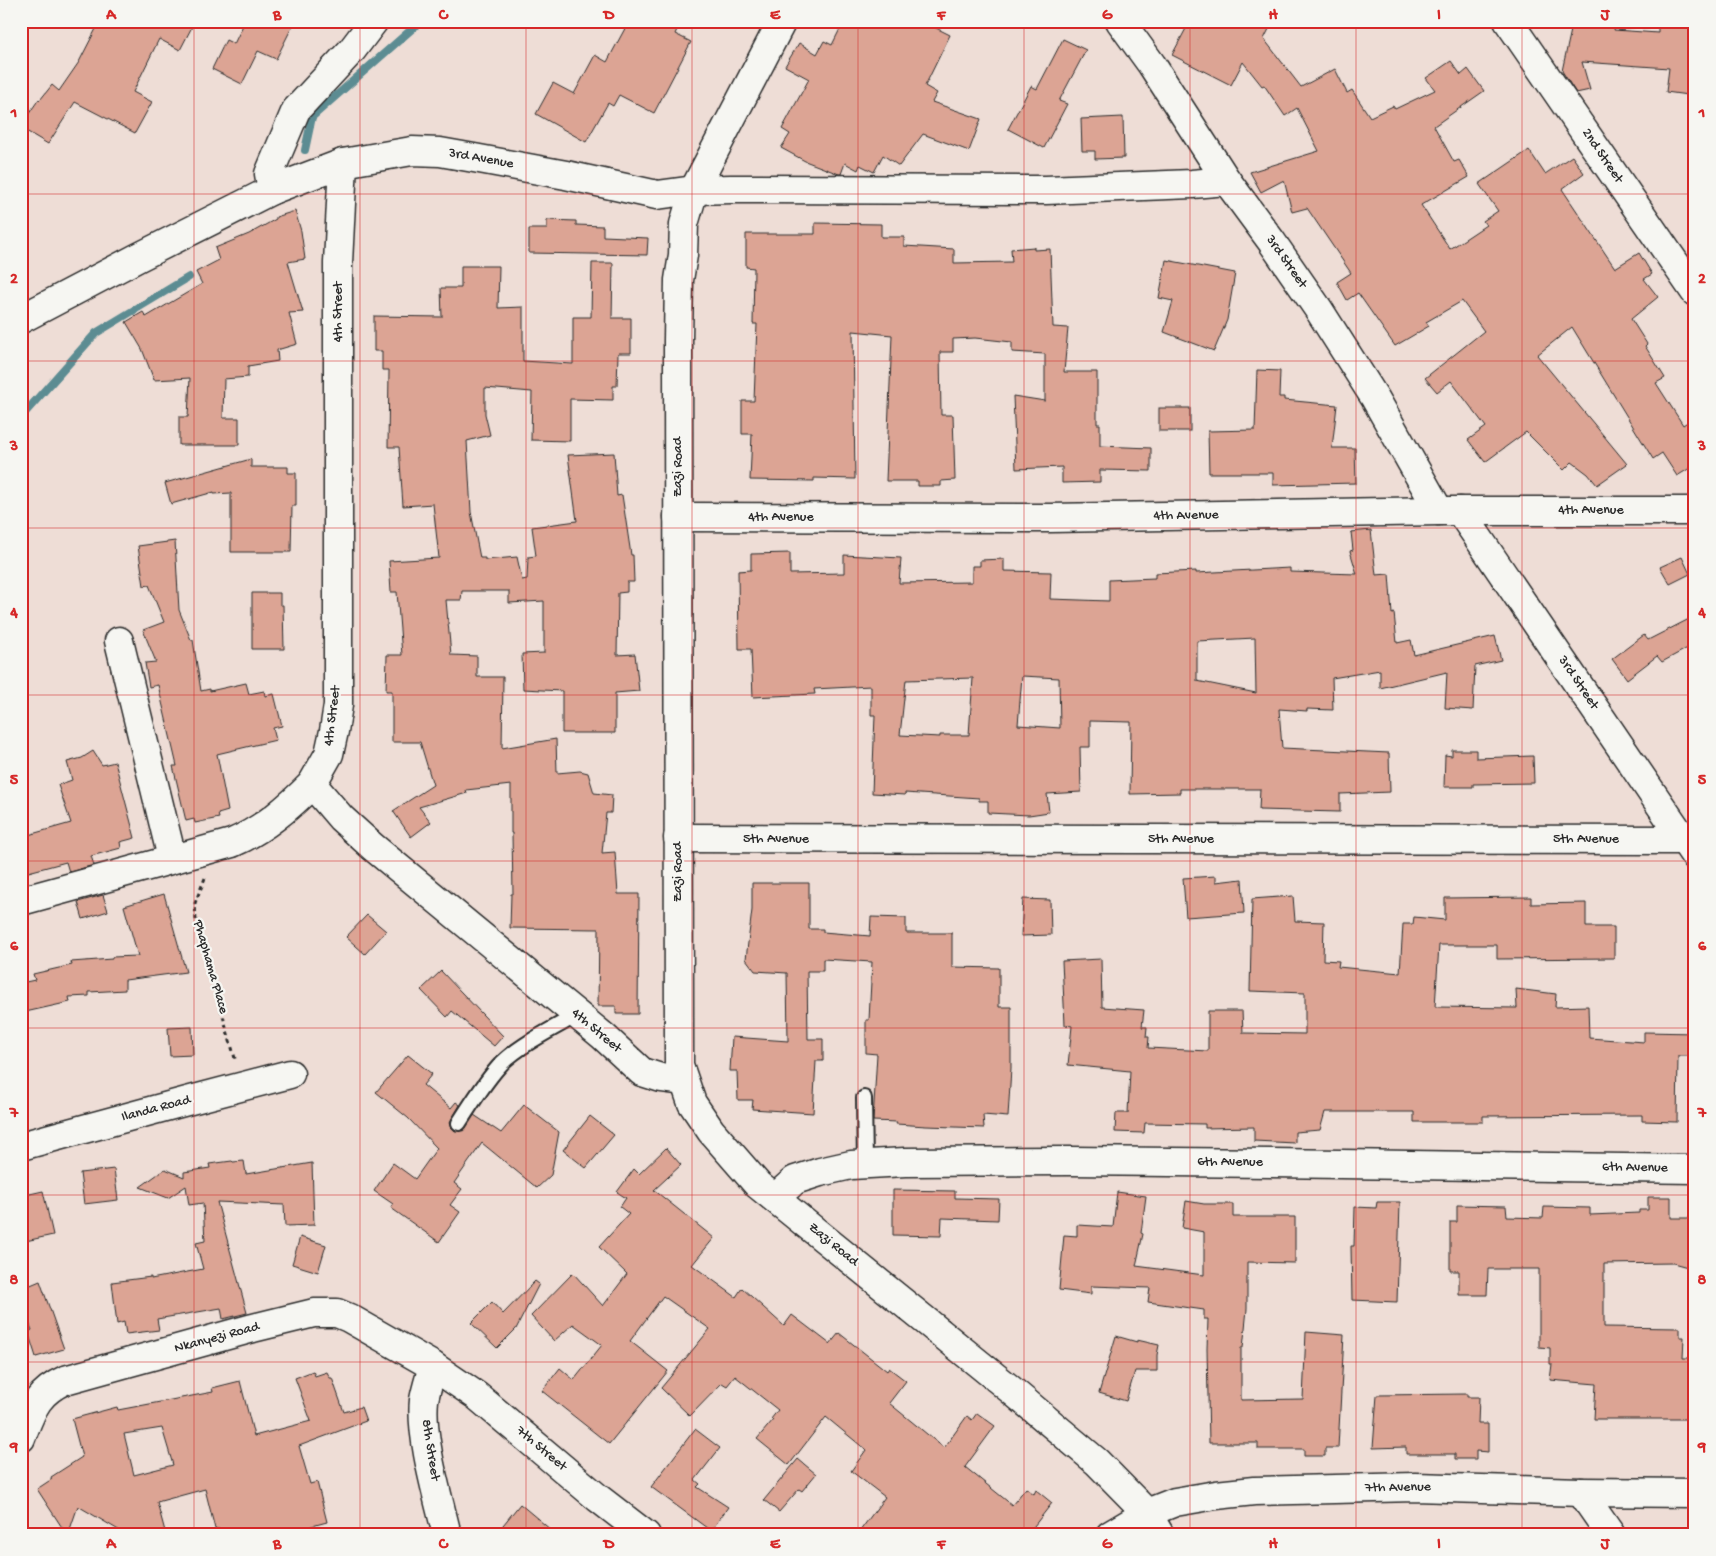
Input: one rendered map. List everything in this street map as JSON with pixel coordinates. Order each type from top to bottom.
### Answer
[{"type":"street","points":[[272,190],[269,174],[296,110],[352,50],[374,21]]},
{"type":"street","name":"Zazi Road","points":[[782,21],[694,190],[684,224],[683,255],[679,280],[679,1065],[692,1103],[710,1131],[758,1185],[1097,1462],[1154,1524]]},
{"type":"street","name":"3rd Street","points":[[1120,21],[1152,65],[1227,181],[1319,310],[1384,414],[1450,511],[1689,848]]},
{"type":"street","name":"2nd Street","points":[[1508,21],[1695,292]]},
{"type":"street","name":"3rd Avenue","points":[[21,319],[272,190],[343,163],[412,151],[440,152],[566,175],[657,195],[694,190],[1046,190],[1227,181]]},
{"type":"street","name":"4th Street","points":[[343,163],[338,263],[338,705],[329,754],[312,784],[340,818],[373,847],[577,1015],[642,1072],[661,1078],[683,1081]]},
{"type":"street","name":"4th Avenue","points":[[678,517],[1052,518],[1450,511],[1695,511]]},
{"type":"street","points":[[119,641],[172,858]]},
{"type":"street","points":[[21,901],[212,848],[252,834],[269,823],[312,784]]},
{"type":"street","name":"5th Avenue","points":[[678,838],[1689,848]]},
{"type":"street","name":"Ilanda Road","points":[[21,1146],[186,1100],[290,1074]]},
{"type":"street","name":"6th Avenue","points":[[775,1198],[795,1180],[820,1172],[865,1164],[1080,1161],[1695,1169]]},
{"type":"street","name":"Nkanyezi Road","points":[[21,1438],[36,1401],[44,1392],[59,1383],[134,1360],[314,1313],[337,1313],[349,1318],[433,1366]]},
{"type":"street","name":"8th Street","points":[[433,1366],[424,1400],[424,1422],[428,1452],[447,1535]]},
{"type":"street","name":"7th Street","points":[[433,1366],[476,1396],[598,1498],[646,1535]]},
{"type":"street","name":"7th Avenue","points":[[1110,1535],[1154,1524],[1175,1502],[1254,1490],[1415,1487],[1695,1493]]},
{"type":"street","points":[[1581,1492],[1611,1535]]},
{"type":"lane","points":[[458,1123],[503,1062],[515,1052],[577,1015]]},
{"type":"lane","points":[[864,1098],[865,1164]]},
{"type":"path","points":[[21,26],[26,21]]},
{"type":"path","name":"Phaphama Place","points":[[212,848],[206,875],[195,903],[194,912],[244,1086]]},
{"type":"building","points":[[100,21],[195,21],[180,50],[159,39],[133,92],[152,102],[135,133],[75,102],[48,144],[21,128],[21,125],[39,99],[52,85],[59,91],[79,62]]},
{"type":"building","points":[[245,21],[295,21],[276,59],[258,51],[242,84],[212,69],[226,40],[234,44]]},
{"type":"building","points":[[629,21],[681,21],[675,34],[691,42],[654,113],[619,95],[613,106],[608,103],[586,142],[536,114],[553,83],[574,94],[595,55],[607,62]]},
{"type":"building","points":[[844,21],[922,21],[950,35],[925,86],[937,93],[932,102],[981,119],[969,151],[923,134],[899,166],[883,155],[874,172],[860,165],[858,170],[845,163],[841,174],[839,174],[805,161],[781,148],[790,134],[782,129],[809,79],[785,66],[799,43],[817,54],[824,41],[832,45]]},
{"type":"building","points":[[1190,21],[1273,21],[1264,39],[1301,87],[1335,69],[1347,93],[1352,90],[1370,117],[1393,106],[1395,109],[1435,90],[1426,78],[1451,61],[1461,75],[1468,69],[1484,91],[1434,126],[1454,162],[1459,160],[1469,177],[1421,205],[1450,249],[1486,225],[1483,221],[1498,211],[1479,184],[1529,150],[1545,174],[1572,156],[1584,173],[1562,189],[1615,268],[1639,253],[1652,274],[1644,279],[1658,297],[1631,319],[1665,378],[1656,383],[1683,425],[1695,417],[1695,465],[1677,476],[1662,453],[1653,459],[1572,327],[1537,355],[1627,464],[1597,485],[1588,474],[1572,462],[1564,470],[1526,432],[1485,462],[1468,440],[1486,427],[1451,381],[1437,392],[1425,378],[1484,331],[1462,301],[1426,322],[1429,326],[1395,346],[1358,293],[1347,300],[1337,282],[1351,273],[1307,208],[1292,212],[1284,180],[1261,192],[1250,172],[1319,151],[1297,108],[1285,116],[1264,85],[1262,86],[1243,62],[1231,85],[1172,55]]},
{"type":"building","points":[[1573,21],[1616,21],[1614,30],[1658,33],[1658,21],[1695,21],[1695,96],[1666,92],[1669,68],[1582,62],[1590,90],[1576,93],[1562,71]]},
{"type":"building","points":[[1063,39],[1086,50],[1059,101],[1067,104],[1044,148],[1008,129],[1031,86],[1037,89]]},
{"type":"building","points":[[1123,117],[1124,158],[1095,159],[1095,151],[1082,151],[1081,119]]},
{"type":"building","points":[[295,211],[301,231],[305,259],[288,262],[303,312],[289,313],[297,344],[277,350],[278,361],[248,366],[248,377],[224,379],[223,418],[239,418],[239,445],[179,445],[179,417],[188,417],[190,378],[154,380],[142,349],[126,322],[143,312],[146,317],[202,284],[196,272],[219,260],[215,248],[249,234],[276,219],[276,217]]},
{"type":"building","points":[[547,220],[576,221],[576,225],[603,226],[603,236],[648,238],[647,255],[529,253],[529,229],[547,229]]},
{"type":"building","points":[[815,223],[881,224],[881,237],[904,237],[904,246],[954,249],[954,263],[1012,262],[1011,249],[1034,247],[1034,250],[1050,249],[1053,327],[1068,328],[1064,372],[1097,372],[1097,424],[1100,424],[1100,446],[1151,448],[1151,471],[1100,470],[1100,482],[1062,483],[1062,467],[1016,469],[1013,396],[1045,401],[1045,354],[1012,352],[1012,342],[975,338],[953,339],[953,352],[940,352],[941,415],[953,415],[955,480],[941,481],[941,486],[918,486],[918,481],[886,481],[892,335],[853,331],[855,479],[814,478],[814,481],[750,480],[752,434],[742,434],[742,401],[754,401],[757,324],[753,324],[754,268],[746,267],[746,234],[815,234]]},
{"type":"building","points":[[1166,260],[1235,273],[1227,320],[1214,351],[1164,332],[1173,301],[1159,298]]},
{"type":"building","points":[[592,263],[613,263],[612,318],[631,318],[631,353],[618,353],[617,386],[613,386],[613,400],[570,399],[570,441],[531,440],[532,392],[485,388],[485,414],[490,435],[467,441],[471,512],[480,558],[485,558],[485,560],[517,557],[522,580],[527,579],[528,557],[536,556],[532,527],[577,521],[568,455],[614,453],[617,496],[622,495],[631,555],[633,555],[634,582],[627,582],[627,592],[618,593],[617,655],[635,654],[639,691],[615,693],[615,733],[562,733],[562,691],[523,689],[522,654],[544,653],[544,601],[509,603],[509,591],[462,591],[461,600],[446,600],[451,655],[477,656],[477,677],[503,677],[502,748],[556,739],[557,773],[580,771],[588,773],[594,793],[612,795],[611,813],[606,813],[602,853],[615,852],[618,894],[639,894],[638,1014],[616,1014],[616,1006],[598,1006],[599,929],[510,928],[511,894],[513,894],[511,785],[466,790],[467,793],[419,807],[431,822],[411,837],[393,811],[433,785],[420,742],[392,742],[392,691],[386,691],[387,655],[402,655],[397,592],[391,592],[389,561],[439,558],[433,504],[403,506],[399,447],[388,447],[389,370],[382,370],[382,351],[374,351],[374,316],[442,317],[441,288],[461,288],[461,266],[499,266],[498,308],[523,307],[523,361],[573,364],[573,317],[591,317]]},
{"type":"building","points":[[1257,370],[1280,371],[1279,397],[1284,397],[1284,400],[1337,405],[1332,448],[1355,448],[1356,483],[1273,485],[1273,473],[1209,473],[1208,431],[1255,430]]},
{"type":"building","points":[[1159,408],[1190,408],[1190,431],[1159,431]]},
{"type":"building","points":[[251,459],[251,467],[288,467],[288,473],[296,473],[296,506],[292,506],[291,552],[231,552],[231,493],[214,494],[214,492],[171,504],[165,483]]},
{"type":"building","points":[[1371,530],[1376,575],[1389,574],[1392,614],[1394,613],[1397,643],[1411,640],[1414,655],[1495,636],[1501,660],[1475,666],[1473,710],[1445,708],[1447,672],[1380,688],[1380,670],[1332,678],[1333,710],[1279,709],[1282,748],[1389,753],[1390,792],[1340,794],[1340,812],[1259,810],[1260,789],[1180,789],[1180,793],[1130,794],[1131,722],[1090,721],[1090,747],[1080,747],[1081,792],[1047,794],[1049,812],[1029,815],[988,813],[988,801],[979,801],[979,798],[905,793],[905,795],[872,793],[875,715],[871,715],[871,686],[814,689],[815,694],[753,697],[751,649],[739,649],[738,571],[751,570],[751,554],[790,553],[790,574],[844,573],[844,555],[901,558],[899,583],[972,582],[972,566],[980,566],[980,560],[1004,559],[1004,571],[1051,572],[1050,599],[1109,601],[1109,580],[1155,578],[1155,573],[1196,571],[1196,573],[1290,568],[1290,572],[1357,574],[1350,551],[1353,550],[1351,532]],"holes":[[[1255,638],[1256,693],[1197,681],[1197,641]],[[1022,676],[1059,678],[1060,728],[1018,725]],[[973,678],[969,735],[940,735],[940,737],[900,735],[906,680]]]},
{"type":"building","points":[[175,541],[179,610],[191,640],[193,640],[201,691],[210,689],[210,691],[246,683],[249,694],[264,691],[265,696],[274,694],[282,726],[273,728],[276,740],[217,754],[228,811],[218,814],[219,818],[195,823],[194,819],[186,821],[173,766],[177,766],[158,685],[149,687],[145,663],[156,662],[143,630],[164,622],[149,585],[144,586],[138,546]]},
{"type":"building","points":[[1682,557],[1690,574],[1670,584],[1660,567]]},
{"type":"building","points":[[252,593],[280,593],[280,605],[283,605],[284,649],[252,649]]},
{"type":"building","points":[[1695,616],[1695,644],[1662,662],[1657,656],[1627,679],[1612,659],[1644,635],[1648,640]]},
{"type":"building","points":[[1452,750],[1476,750],[1476,758],[1533,756],[1534,783],[1473,784],[1473,787],[1444,787],[1445,755],[1452,756]]},
{"type":"building","points":[[93,751],[102,765],[115,762],[135,838],[120,842],[121,848],[91,856],[94,865],[69,872],[66,862],[21,874],[21,837],[71,823],[58,785],[72,780],[67,762],[82,758]]},
{"type":"building","points":[[1216,876],[1216,882],[1242,879],[1244,913],[1186,917],[1183,878]]},
{"type":"building","points":[[752,883],[809,883],[809,929],[823,929],[823,932],[870,936],[871,917],[906,918],[906,933],[952,933],[952,967],[999,968],[999,1007],[1011,1007],[1011,1068],[1008,1117],[983,1115],[984,1128],[926,1126],[873,1121],[877,1054],[866,1053],[866,1020],[869,1020],[872,962],[823,959],[823,971],[807,971],[808,1039],[823,1039],[823,1061],[816,1061],[813,1113],[752,1109],[753,1100],[738,1100],[737,1071],[730,1071],[732,1037],[788,1041],[787,973],[755,971],[746,959],[752,910]]},
{"type":"building","points":[[164,894],[186,972],[125,980],[125,990],[89,992],[89,996],[69,997],[70,1002],[21,1013],[21,983],[35,980],[33,974],[72,965],[71,962],[138,956],[124,906]]},
{"type":"building","points":[[103,895],[108,911],[83,919],[78,902]]},
{"type":"building","points":[[1293,896],[1295,921],[1324,922],[1323,960],[1339,961],[1338,967],[1400,973],[1403,924],[1413,924],[1414,917],[1445,920],[1445,898],[1531,897],[1531,904],[1586,903],[1586,927],[1614,927],[1614,958],[1497,959],[1497,945],[1439,945],[1435,1007],[1517,1008],[1516,989],[1556,994],[1555,1007],[1588,1006],[1589,1038],[1644,1042],[1644,1032],[1695,1033],[1695,1056],[1678,1056],[1677,1122],[1642,1121],[1642,1115],[1483,1116],[1483,1122],[1414,1122],[1414,1112],[1325,1112],[1320,1130],[1295,1132],[1295,1143],[1254,1141],[1254,1127],[1205,1128],[1205,1124],[1145,1123],[1144,1133],[1115,1132],[1116,1113],[1128,1113],[1130,1071],[1068,1065],[1072,1026],[1065,1025],[1062,961],[1101,959],[1102,1007],[1144,1010],[1142,1027],[1147,1027],[1146,1037],[1149,1037],[1148,1048],[1208,1051],[1208,1011],[1242,1011],[1243,1033],[1305,1034],[1305,993],[1250,991],[1252,899]]},
{"type":"building","points":[[1023,899],[1050,900],[1051,935],[1021,936]]},
{"type":"building","points":[[367,915],[386,931],[365,954],[346,937]]},
{"type":"building","points":[[441,971],[503,1036],[494,1046],[452,1011],[447,1017],[421,990]]},
{"type":"building","points":[[192,1027],[193,1055],[170,1056],[168,1028]]},
{"type":"building","points":[[408,1055],[432,1074],[423,1085],[451,1108],[456,1102],[460,1105],[450,1122],[451,1127],[455,1131],[463,1130],[474,1115],[501,1133],[524,1105],[559,1132],[551,1175],[537,1188],[482,1143],[454,1183],[462,1189],[450,1205],[460,1212],[439,1242],[391,1208],[393,1204],[374,1191],[393,1163],[415,1179],[437,1148],[408,1118],[376,1092]]},
{"type":"building","points":[[590,1116],[614,1135],[586,1168],[563,1150]]},
{"type":"building","points":[[666,1148],[681,1165],[654,1190],[714,1238],[692,1265],[736,1297],[742,1288],[784,1326],[792,1315],[830,1344],[839,1333],[887,1371],[889,1368],[906,1381],[889,1403],[944,1448],[967,1416],[972,1420],[977,1413],[995,1426],[965,1467],[1012,1505],[1026,1488],[1034,1494],[1036,1490],[1052,1503],[1027,1535],[857,1535],[885,1497],[851,1471],[866,1450],[826,1417],[789,1465],[757,1439],[773,1420],[771,1419],[778,1410],[735,1376],[727,1386],[722,1383],[690,1416],[661,1388],[710,1329],[663,1296],[630,1341],[668,1371],[609,1444],[542,1391],[560,1368],[574,1380],[602,1345],[573,1324],[554,1341],[531,1316],[573,1273],[603,1306],[627,1274],[599,1247],[629,1214],[620,1207],[626,1198],[617,1192],[634,1169],[639,1174]]},
{"type":"building","points":[[244,1161],[246,1174],[312,1163],[314,1225],[285,1226],[284,1205],[217,1202],[247,1313],[223,1319],[221,1308],[157,1319],[159,1330],[126,1334],[124,1322],[117,1324],[112,1282],[151,1277],[151,1279],[203,1269],[196,1243],[205,1241],[203,1203],[189,1205],[186,1186],[168,1198],[140,1187],[165,1169],[184,1177],[184,1172],[210,1168],[209,1164]]},
{"type":"building","points":[[114,1169],[118,1200],[84,1204],[80,1173]]},
{"type":"building","points":[[893,1190],[955,1191],[955,1198],[999,1199],[998,1220],[942,1218],[941,1236],[893,1235]]},
{"type":"building","points":[[43,1191],[53,1235],[21,1242],[21,1196]]},
{"type":"building","points":[[1117,1192],[1146,1196],[1141,1233],[1143,1234],[1136,1266],[1204,1275],[1204,1232],[1182,1228],[1186,1201],[1204,1204],[1233,1204],[1233,1217],[1295,1217],[1295,1263],[1247,1262],[1247,1309],[1243,1348],[1241,1348],[1241,1400],[1303,1399],[1306,1332],[1344,1335],[1338,1448],[1325,1448],[1325,1456],[1304,1456],[1304,1449],[1258,1449],[1258,1443],[1209,1443],[1208,1319],[1204,1319],[1204,1310],[1148,1302],[1150,1288],[1091,1286],[1091,1294],[1059,1290],[1064,1235],[1077,1236],[1077,1225],[1113,1227]]},
{"type":"building","points":[[1648,1197],[1671,1197],[1671,1218],[1695,1218],[1695,1269],[1673,1263],[1604,1264],[1604,1327],[1680,1328],[1680,1337],[1684,1337],[1683,1358],[1695,1358],[1695,1419],[1594,1419],[1596,1384],[1550,1380],[1552,1364],[1550,1364],[1550,1348],[1539,1347],[1539,1269],[1488,1269],[1487,1295],[1459,1295],[1459,1271],[1450,1271],[1450,1222],[1457,1222],[1457,1205],[1506,1206],[1507,1217],[1543,1218],[1544,1207],[1590,1208],[1590,1215],[1639,1213],[1639,1210],[1648,1210]]},
{"type":"building","points":[[1377,1202],[1400,1202],[1397,1302],[1352,1300],[1351,1246],[1354,1246],[1355,1207],[1376,1208]]},
{"type":"building","points":[[300,1237],[326,1245],[318,1272],[292,1264]]},
{"type":"building","points":[[40,1281],[64,1349],[36,1357],[28,1332],[32,1330],[21,1303],[21,1289]]},
{"type":"building","points":[[535,1281],[539,1284],[516,1329],[497,1348],[471,1323],[492,1302],[503,1314]]},
{"type":"building","points":[[1116,1336],[1137,1342],[1137,1340],[1159,1345],[1157,1371],[1135,1371],[1126,1401],[1099,1393]]},
{"type":"building","points":[[313,1371],[315,1376],[327,1372],[330,1378],[332,1378],[344,1412],[361,1407],[366,1421],[299,1446],[310,1484],[317,1482],[327,1522],[278,1535],[221,1535],[219,1529],[215,1529],[205,1489],[157,1502],[166,1535],[127,1535],[78,1506],[67,1535],[37,1489],[52,1479],[51,1477],[82,1457],[72,1419],[117,1407],[118,1410],[213,1392],[212,1388],[240,1381],[254,1436],[311,1421],[295,1378]],"holes":[[[162,1428],[173,1465],[134,1475],[124,1434]]]},
{"type":"building","points":[[1467,1394],[1467,1397],[1479,1397],[1478,1424],[1488,1424],[1488,1452],[1476,1451],[1476,1459],[1455,1459],[1455,1454],[1406,1454],[1406,1447],[1373,1448],[1377,1395]]},
{"type":"building","points":[[695,1429],[720,1448],[695,1480],[700,1484],[697,1487],[728,1507],[711,1531],[651,1487]]},
{"type":"building","points":[[798,1459],[816,1474],[802,1491],[799,1489],[779,1512],[764,1500]]},
{"type":"building","points":[[520,1504],[557,1535],[495,1535]]},
{"type":"waterway","points":[[305,150],[312,117],[421,21]]},
{"type":"waterway","points":[[21,417],[96,333],[189,277]]}]
